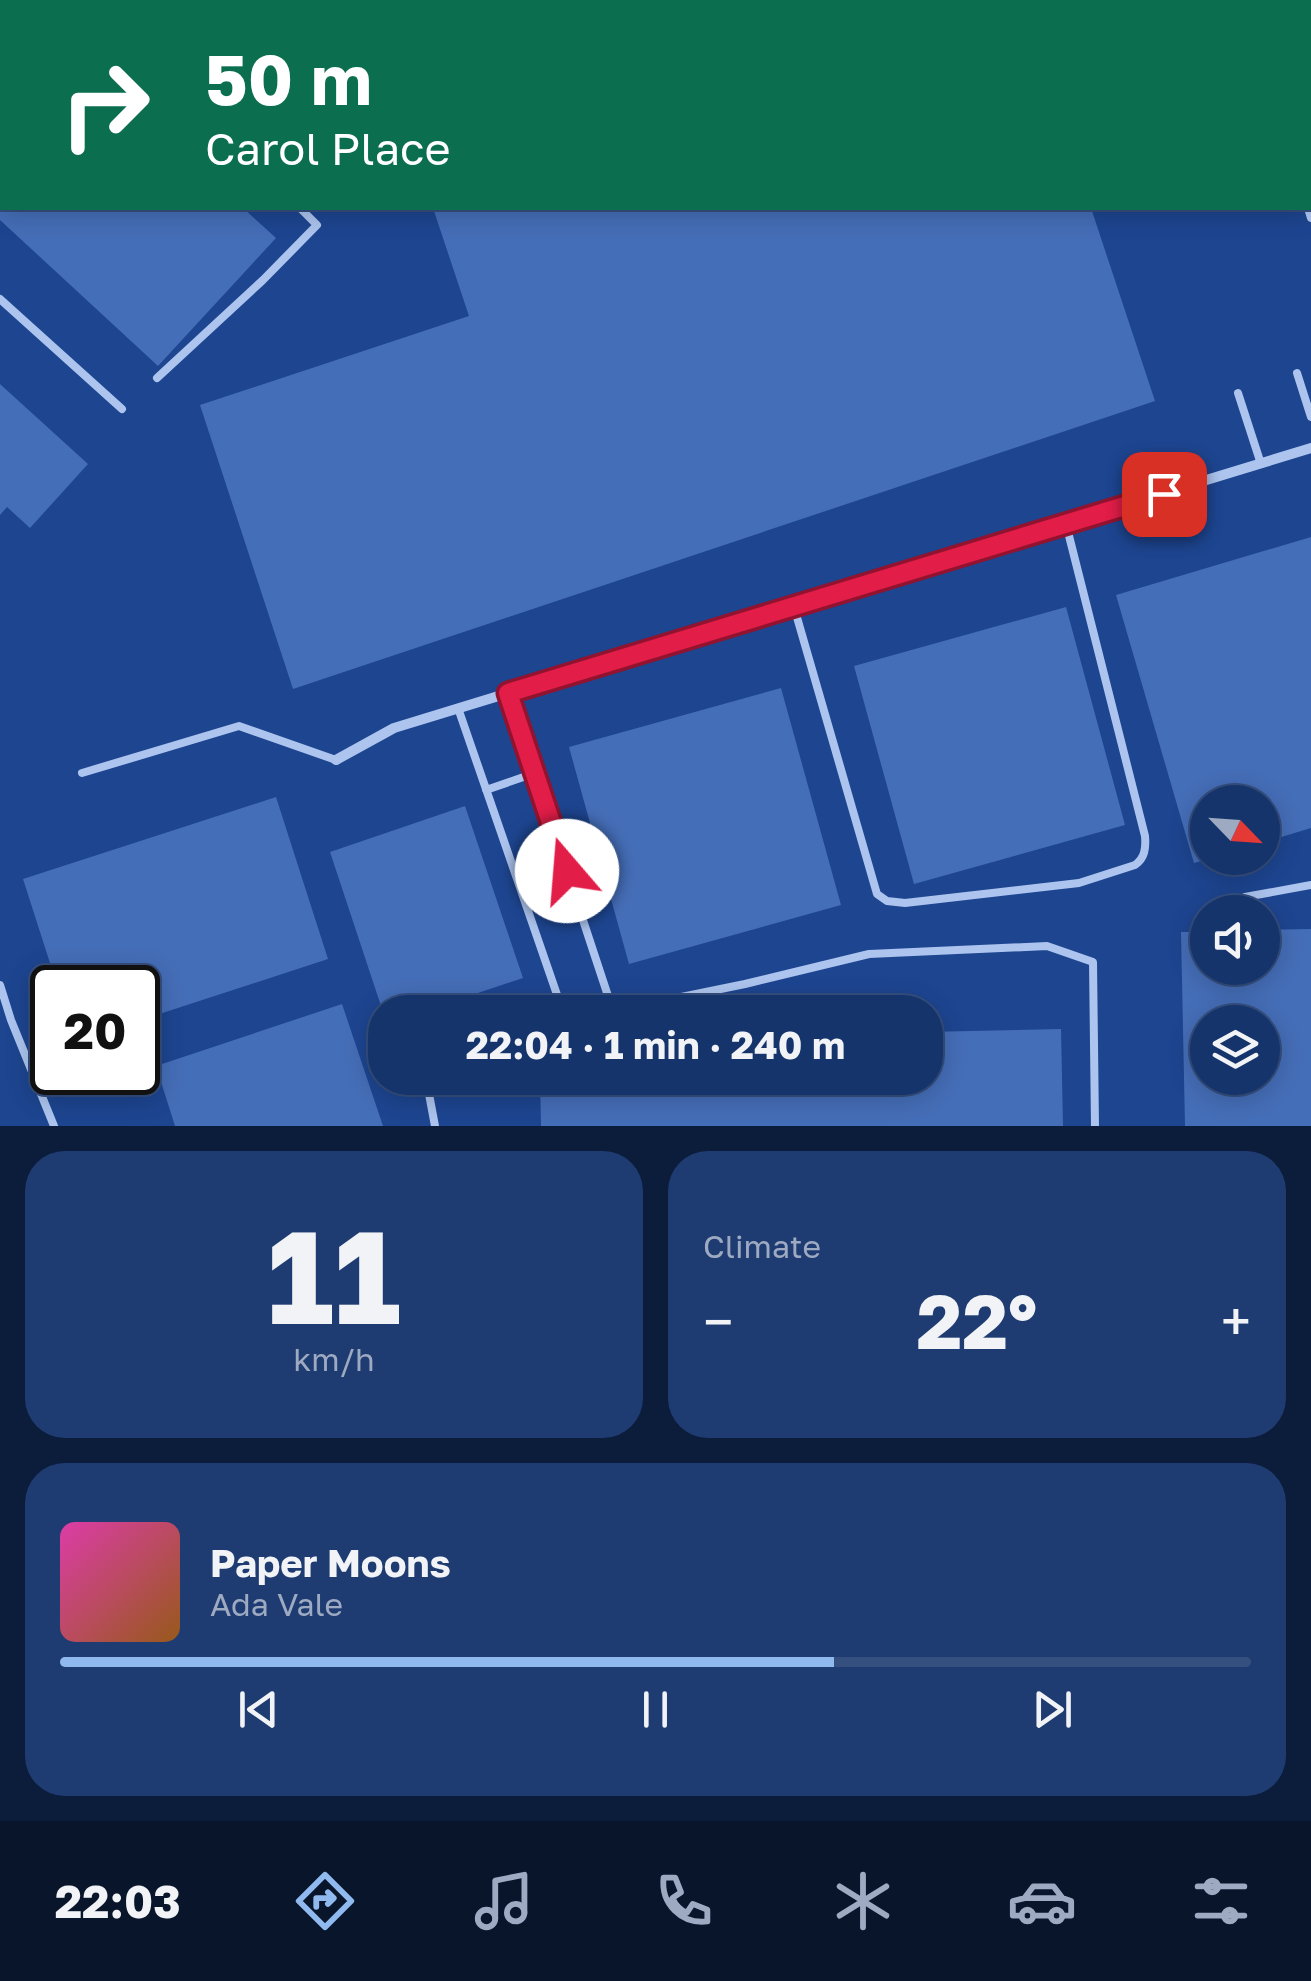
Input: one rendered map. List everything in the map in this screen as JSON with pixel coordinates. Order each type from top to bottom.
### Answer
[{"type":"street","points":[[336,760],[394,728],[1311,448]]},
{"type":"lane","points":[[157,378],[318,225],[302,210]]},
{"type":"lane","points":[[0,299],[122,410]]},
{"type":"lane","points":[[1297,373],[1311,418]]},
{"type":"lane","points":[[1238,393],[1262,464]]},
{"type":"lane","points":[[794,607],[877,894],[905,903],[1080,884],[1135,865],[1142,860],[1146,848],[1066,524]]},
{"type":"lane","points":[[508,693],[605,995]]},
{"type":"lane","points":[[458,708],[557,995]]},
{"type":"lane","points":[[82,774],[238,726],[336,760]]},
{"type":"lane","points":[[486,790],[535,773]]},
{"type":"lane","points":[[1256,895],[1311,885]]},
{"type":"lane","points":[[692,995],[870,954],[1047,946],[1093,962],[1096,1126]]},
{"type":"lane","points":[[0,985],[54,1126]]},
{"type":"lane","points":[[430,1095],[436,1126]]},
{"type":"building","points":[[0,210],[245,210],[276,238],[158,366],[0,220]]},
{"type":"building","points":[[434,210],[1092,210],[1155,401],[293,689],[200,405],[469,316]]},
{"type":"building","points":[[0,384],[88,464],[30,528],[7,507],[0,515]]},
{"type":"building","points":[[1311,537],[1311,828],[1280,837],[1280,785],[1190,785],[1190,849],[1116,595]]},
{"type":"building","points":[[1066,607],[1125,825],[914,884],[854,666]]},
{"type":"building","points":[[781,688],[841,905],[629,964],[569,747]]},
{"type":"building","points":[[276,797],[328,959],[160,1014],[160,965],[51,965],[23,879]]},
{"type":"building","points":[[465,806],[523,978],[472,995],[377,995],[330,852]]},
{"type":"building","points":[[1311,929],[1311,1126],[1185,1126],[1181,932],[1190,932],[1190,985],[1280,985],[1280,930]]},
{"type":"building","points":[[342,1004],[368,1081],[368,1095],[373,1095],[383,1126],[175,1126],[160,1079],[160,1065]]},
{"type":"building","points":[[1061,1029],[1063,1126],[541,1126],[540,1095],[943,1095],[943,1032]]},
{"type":"route","points":[[567,871],[508,693],[1164,494]]}]
